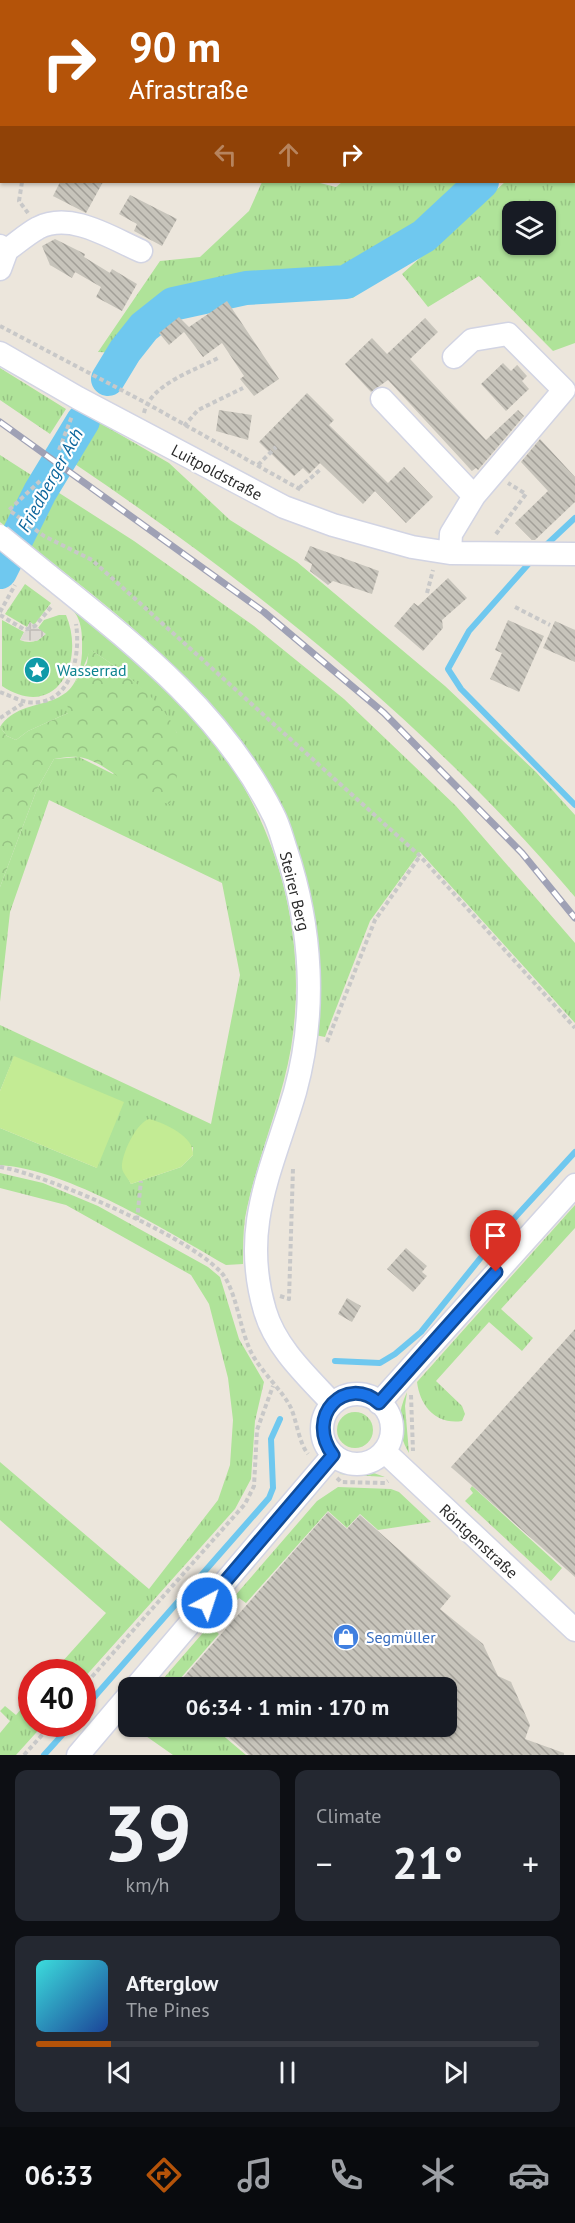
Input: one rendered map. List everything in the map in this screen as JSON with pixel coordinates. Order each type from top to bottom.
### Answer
[{"type":"street","points":[[2,255],[38,228],[53,222],[71,222],[141,251]]},
{"type":"street","points":[[450,553],[451,534],[474,496],[564,390],[508,334],[472,340],[454,357]]},
{"type":"street","name":"Luitpoldstraße","points":[[0,353],[111,416],[284,507],[370,536],[450,553],[575,554]]},
{"type":"street","points":[[382,399],[474,496]]},
{"type":"street","name":"Steirer Berg","points":[[0,536],[174,680],[224,735],[254,779],[275,817],[296,879],[306,925],[309,991],[305,1040],[295,1090],[270,1168],[255,1227],[256,1272],[265,1313],[276,1336],[292,1360],[332,1404]]},
{"type":"street","points":[[379,1403],[575,1185]]},
{"type":"street","points":[[353,1394],[364,1395],[379,1403],[389,1415],[392,1427],[384,1451],[366,1463],[328,1461],[322,1435],[326,1412],[332,1404],[353,1394]]},
{"type":"street","name":"Röntgenstraße","points":[[384,1451],[575,1629]]},
{"type":"street","points":[[144,1677],[328,1461]]},
{"type":"street","points":[[78,1755],[118,1708]]},
{"type":"path","points":[[22,183],[19,201],[38,228]]},
{"type":"path","points":[[0,326],[146,403],[308,495]]},
{"type":"path","points":[[140,431],[146,403],[159,390],[220,357]]},
{"type":"path","points":[[184,424],[198,410],[243,388]]},
{"type":"path","points":[[260,463],[276,447]]},
{"type":"path","points":[[284,507],[299,488],[321,469]]},
{"type":"path","points":[[487,554],[526,494],[493,474]]},
{"type":"path","points":[[40,481],[9,510],[38,532],[92,560],[420,856],[575,1028]]},
{"type":"path","points":[[15,585],[0,614],[26,630],[35,626],[48,611]]},
{"type":"path","points":[[56,601],[62,606]]},
{"type":"path","points":[[515,607],[550,626]]},
{"type":"path","points":[[0,718],[26,702],[46,700],[63,689],[69,681],[78,654],[77,635],[72,615]]},
{"type":"path","points":[[0,692],[26,702]]},
{"type":"path","points":[[326,1047],[375,920],[420,856]]},
{"type":"path","points":[[260,1288],[289,1299],[293,1166]]},
{"type":"path","points":[[0,1167],[68,1187],[206,1257],[217,1266],[227,1280],[241,1328],[252,1354],[273,1386],[290,1405],[306,1452],[328,1461],[341,1482],[385,1483],[400,1467]]},
{"type":"path","points":[[137,1220],[141,1181]]},
{"type":"path","points":[[96,1672],[245,1504],[254,1486],[257,1430],[273,1386]]},
{"type":"path","points":[[24,1755],[40,1737]]},
{"type":"green space","points":[[262,183],[320,183],[336,187],[341,183],[470,183],[353,298],[269,296],[179,311],[142,354],[98,352],[160,261],[200,257],[249,211]]},
{"type":"green space","points":[[504,183],[575,183],[575,343],[553,351],[479,276],[428,307],[402,274]]},
{"type":"green space","points":[[0,368],[66,409],[50,434],[0,400]]},
{"type":"green space","points":[[95,420],[169,463],[230,520],[297,562],[445,686],[536,772],[575,815],[575,897],[520,834],[462,774],[339,662],[208,559],[72,462]]},
{"type":"green space","points":[[0,455],[134,541],[254,626],[344,699],[456,806],[575,943],[575,1023],[420,852],[370,921],[325,1037],[315,1035],[320,967],[310,891],[288,823],[255,763],[214,709],[167,659],[114,612],[0,522]]},
{"type":"green space","points":[[30,573],[94,624],[155,678],[193,716],[221,751],[245,789],[265,829],[280,871],[290,914],[295,958],[296,1003],[287,1070],[255,1175],[245,1218],[243,1264],[226,1265],[146,1219],[86,1190],[27,1169],[0,1165],[0,1128],[97,1168],[14,1057],[0,1091],[0,1025],[211,1124],[240,975],[222,883],[49,800],[10,912],[0,1002],[0,887],[37,789],[54,759],[79,757],[113,774],[177,733],[169,720],[139,686],[90,650],[70,696],[68,713],[28,731],[16,740],[7,736],[0,727],[11,716],[23,709],[61,696],[71,688],[78,674],[82,653],[82,639],[77,616],[67,604],[34,579]],"holes":[[[193,1147],[193,1155],[181,1167],[131,1184],[125,1172]]]},
{"type":"green space","points":[[25,584],[51,603],[34,625],[30,622],[27,627],[5,614]]},
{"type":"green space","points":[[66,615],[71,633],[72,651],[69,668],[62,682],[51,692],[38,697],[21,695],[2,686],[2,620],[24,632],[20,640],[30,642],[40,639],[45,634],[38,628],[44,620]]},
{"type":"green space","points":[[89,649],[116,667],[146,692],[170,720],[178,735],[181,756],[170,804],[158,801],[89,760],[75,757],[54,759],[37,789],[0,887],[0,727],[7,736],[16,740],[28,731],[68,713],[67,696],[87,663]]},
{"type":"green space","points":[[14,1056],[124,1102],[97,1168],[0,1128],[0,1091]]},
{"type":"green space","points":[[149,1119],[178,1132],[189,1142],[193,1155],[181,1167],[131,1184],[123,1172],[122,1162],[134,1133]]},
{"type":"green space","points":[[0,1173],[43,1183],[98,1206],[208,1267],[220,1277],[239,1339],[264,1382],[255,1421],[251,1479],[235,1509],[96,1664],[96,1659],[65,1659],[106,1613],[0,1520],[0,1462],[149,1589],[218,1500],[230,1465],[233,1420],[228,1378],[209,1304],[191,1275],[66,1205],[0,1188]]},
{"type":"green space","points":[[575,1205],[575,1228],[501,1309],[533,1338],[522,1351],[489,1322],[436,1381],[462,1406],[465,1414],[462,1421],[444,1420],[437,1417],[422,1399],[417,1382]]},
{"type":"green space","points":[[407,1392],[405,1406],[409,1453],[400,1430],[401,1408]]},
{"type":"green space","points":[[355,1412],[368,1417],[373,1430],[368,1443],[355,1448],[342,1443],[337,1430],[342,1417]]},
{"type":"green space","points":[[368,1471],[385,1477],[339,1474]]},
{"type":"green space","points":[[472,1486],[562,1568],[551,1581],[465,1501],[473,1493],[470,1489]]},
{"type":"green space","points":[[338,1487],[391,1489],[399,1492],[431,1522],[378,1530],[360,1514],[347,1528],[328,1511],[246,1603],[239,1598],[213,1628],[219,1634],[182,1677],[165,1677],[317,1501]]},
{"type":"green space","points":[[5,1706],[16,1715],[18,1713],[18,1737],[32,1737],[16,1755],[0,1755],[0,1733],[10,1721],[0,1711]]},
{"type":"green space","points":[[147,1737],[225,1737],[246,1755],[173,1755]]},
{"type":"shaded area","points":[[30,622],[46,634],[37,641],[20,640]]},
{"type":"building","points":[[60,183],[102,183],[86,213],[53,196]]},
{"type":"building","points":[[130,195],[177,219],[162,246],[134,231],[137,224],[119,214]]},
{"type":"building","points":[[55,239],[85,254],[84,257],[110,273],[112,269],[137,284],[122,311],[96,297],[101,287],[75,272],[72,278],[50,265],[42,246]]},
{"type":"building","points":[[227,301],[279,379],[254,396],[240,379],[244,376],[222,343],[203,357],[184,332],[169,345],[159,333],[179,317],[189,327]]},
{"type":"building","points":[[425,318],[438,332],[410,359],[486,440],[518,410],[524,416],[478,470],[476,468],[472,471],[388,380],[371,392],[345,364],[372,338],[387,354]]},
{"type":"building","points":[[503,363],[511,371],[517,365],[527,376],[522,381],[529,389],[506,411],[481,384]]},
{"type":"building","points":[[307,393],[334,420],[329,425],[388,483],[404,467],[433,497],[406,523],[375,491],[363,504],[320,463],[309,474],[303,468],[294,476],[259,442]]},
{"type":"building","points":[[219,410],[252,415],[248,440],[216,431]]},
{"type":"building","points":[[540,439],[575,477],[575,502],[535,540],[532,540],[515,523],[548,491],[521,462]]},
{"type":"building","points":[[310,546],[379,571],[372,594],[333,581],[328,585],[310,571],[312,564],[304,560]]},
{"type":"building","points":[[448,578],[467,598],[442,620],[443,628],[423,651],[394,626],[414,603],[418,606]]},
{"type":"building","points":[[508,620],[544,636],[519,692],[490,679],[502,653],[495,650]]},
{"type":"building","points":[[555,621],[575,630],[575,662],[543,648]]},
{"type":"building","points":[[406,1248],[427,1266],[422,1272],[427,1276],[413,1292],[387,1269]]},
{"type":"building","points":[[347,1298],[361,1306],[352,1322],[338,1314]]},
{"type":"building","points":[[575,1329],[575,1577],[451,1467]]},
{"type":"building","name":"Segmüller","points":[[328,1512],[347,1529],[360,1515],[451,1596],[440,1609],[483,1644],[498,1676],[511,1682],[530,1725],[525,1739],[564,1753],[564,1755],[249,1755],[229,1737],[457,1737],[457,1677],[184,1677]]},
{"type":"waterway","name":"Friedberger Ach","points":[[108,379],[125,351],[144,327],[173,304],[246,288],[346,282],[424,236],[481,183]]},
{"type":"waterway","name":"Friedberger Ach","points":[[0,572],[40,492],[83,421]]},
{"type":"waterway","points":[[543,548],[575,518]]},
{"type":"waterway","points":[[532,560],[469,631],[448,669],[461,689],[575,805]]},
{"type":"waterway","points":[[335,1361],[380,1363],[395,1354],[421,1332],[499,1235],[575,1152]]},
{"type":"waterway","points":[[96,1695],[269,1498],[273,1488],[271,1439],[280,1419]]},
{"type":"waterway","points":[[44,1755],[60,1737]]},
{"type":"railway","points":[[0,422],[264,612],[384,713],[522,853],[575,918]]},
{"type":"place","name":"Wasserrad","points":[[37,670]]},
{"type":"place","name":"Segmüller","points":[[346,1637]]},
{"type":"route","points":[[207,1603],[333,1455],[322,1435],[322,1423],[332,1404],[342,1397],[353,1394],[364,1395],[379,1403],[496,1272]]}]
